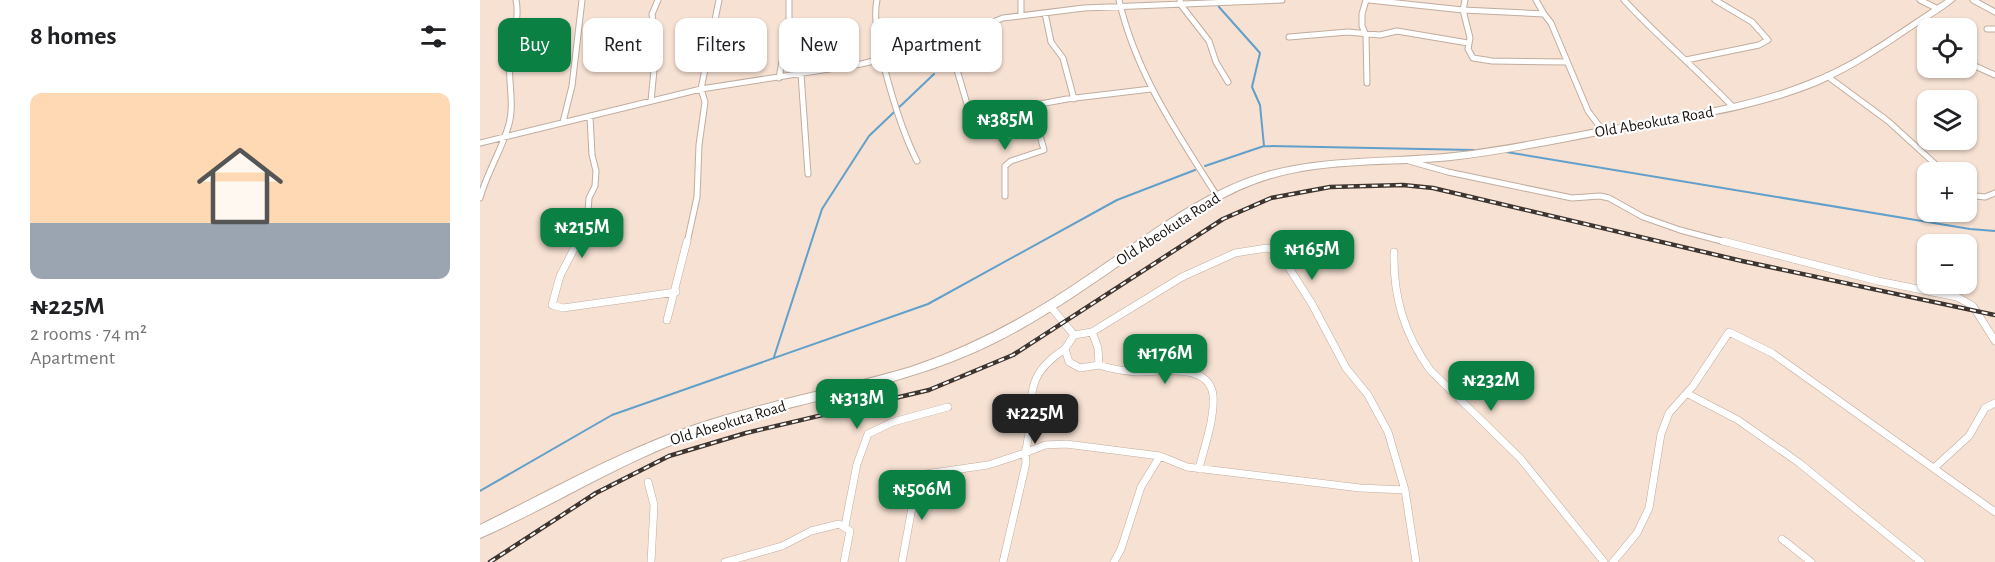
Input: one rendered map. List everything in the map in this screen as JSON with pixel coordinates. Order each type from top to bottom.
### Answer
[{"type":"highway","name":"Old Abeokuta Road","points":[[480,532],[636,455],[688,433],[727,420],[929,366],[1002,334],[1051,307],[1190,211],[1217,196],[1267,176],[1296,169],[1409,161],[1483,152],[1733,107],[1773,97],[1827,76],[1952,0]]},
{"type":"street","points":[[480,198],[511,111],[510,54],[519,13],[516,0]]},
{"type":"street","points":[[563,123],[572,86],[582,0]]},
{"type":"street","points":[[651,101],[656,49],[652,14],[658,0]]},
{"type":"street","points":[[667,320],[676,291],[697,196],[699,145],[705,102],[701,88],[719,0]]},
{"type":"street","points":[[779,78],[789,24],[789,0]]},
{"type":"street","points":[[875,18],[877,0]]},
{"type":"street","points":[[1021,0],[1022,15]]},
{"type":"street","points":[[1119,0],[1127,37],[1151,89],[1217,196]]},
{"type":"street","points":[[1002,18],[1084,8],[1180,2],[1282,0]]},
{"type":"street","points":[[1367,82],[1366,35],[1362,26],[1362,14],[1368,0],[1395,1],[1463,10],[1544,14]]},
{"type":"street","points":[[1465,0],[1463,10],[1470,38],[1469,54],[1477,59],[1567,62]]},
{"type":"street","points":[[1536,0],[1551,23],[1588,111],[1603,131]]},
{"type":"street","points":[[1624,0],[1656,35],[1686,60],[1733,107]]},
{"type":"street","points":[[1686,60],[1759,45],[1768,40],[1761,31],[1742,16],[1715,0]]},
{"type":"street","points":[[1920,0],[1938,9]]},
{"type":"street","points":[[1973,0],[1995,12]]},
{"type":"street","points":[[1180,2],[1209,41],[1216,62],[1228,82]]},
{"type":"street","points":[[1045,13],[1051,42],[1063,58],[1074,99]]},
{"type":"street","points":[[1987,29],[1995,29]]},
{"type":"street","points":[[1289,37],[1348,32],[1366,35],[1404,32],[1468,43]]},
{"type":"street","points":[[480,143],[701,88],[779,78],[871,61]]},
{"type":"street","points":[[1977,67],[1995,75]]},
{"type":"street","points":[[887,72],[909,145],[917,161]]},
{"type":"street","points":[[958,72],[970,114],[981,116],[1074,99],[1151,89]]},
{"type":"street","points":[[801,74],[808,174]]},
{"type":"street","points":[[1827,76],[1887,119],[1934,162]]},
{"type":"street","points":[[1005,196],[1005,166],[1011,161],[1044,150],[1032,107]]},
{"type":"street","points":[[590,117],[592,155],[596,171],[595,186],[589,198],[587,224],[560,276],[552,305],[557,308],[570,307],[676,291]]},
{"type":"street","points":[[1409,161],[1448,172],[1572,198],[1600,196],[1609,198],[1643,217],[1689,233],[1878,281],[1957,297],[1974,306],[1995,341]]},
{"type":"street","points":[[1977,196],[1985,197],[1995,193]]},
{"type":"street","points":[[1003,562],[1026,463],[1025,453],[1030,440],[1030,404],[1038,374],[1049,360],[1065,349],[1074,335],[1092,332],[1182,277],[1235,253],[1267,248],[1279,252],[1312,304],[1346,368],[1368,395],[1388,432],[1405,490],[1416,562]]},
{"type":"street","points":[[1394,252],[1394,290],[1410,342],[1430,370],[1520,458],[1604,562]]},
{"type":"street","points":[[1051,307],[1074,335]]},
{"type":"street","points":[[1092,332],[1098,348],[1099,365]]},
{"type":"street","points":[[1616,561],[1642,524],[1652,499],[1662,430],[1669,412],[1678,399],[1688,394],[1729,332],[1772,353],[1995,513]]},
{"type":"street","points":[[1065,349],[1067,359],[1073,365],[1086,368],[1099,365],[1121,372],[1192,373],[1204,378],[1212,390],[1214,400],[1199,469]]},
{"type":"street","points":[[1688,394],[1738,420],[1798,462],[1921,562]]},
{"type":"street","points":[[1934,468],[1970,434],[1978,424],[1983,409],[1995,403]]},
{"type":"street","points":[[845,526],[855,469],[868,434],[885,425],[948,407]]},
{"type":"street","points":[[902,562],[918,475],[970,469],[1017,457],[1045,445],[1066,444],[1160,456],[1187,467],[1199,469],[1360,488],[1405,490]]},
{"type":"street","points":[[1114,562],[1121,549],[1142,487],[1160,456]]},
{"type":"street","points":[[648,482],[654,505],[651,562]]},
{"type":"street","points":[[1986,506],[1995,506]]},
{"type":"street","points":[[725,562],[782,546],[811,531],[839,524],[850,531],[844,562]]},
{"type":"street","points":[[1782,539],[1811,562]]},
{"type":"waterway","points":[[1217,0],[1219,7],[1260,53],[1252,87],[1260,105],[1264,146]]},
{"type":"waterway","points":[[774,357],[822,209],[869,136],[934,74]]},
{"type":"waterway","points":[[1205,166],[1264,146]]},
{"type":"waterway","points":[[1264,146],[1474,150]]},
{"type":"waterway","points":[[1506,152],[1970,229],[1995,231]]},
{"type":"waterway","points":[[480,491],[612,415],[928,304],[1117,200],[1195,170]]},
{"type":"railway","points":[[490,562],[596,493],[669,456],[746,433],[929,390],[1013,355],[1223,219],[1271,198],[1330,187],[1403,185],[1433,188],[1742,261],[1995,315]]}]
